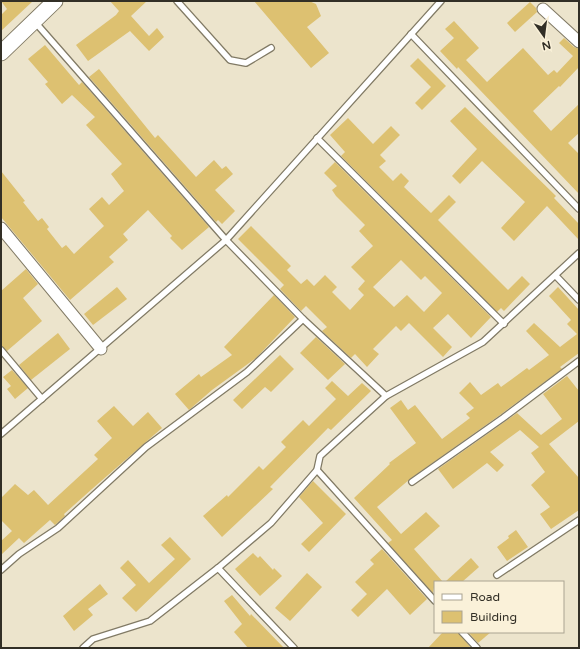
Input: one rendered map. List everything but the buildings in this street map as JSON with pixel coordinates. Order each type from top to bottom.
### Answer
[{"type":"street","points":[[1,53],[56,1]]},
{"type":"street","points":[[543,9],[579,42]]},
{"type":"street","points":[[1,228],[101,349]]},
{"type":"lane","points":[[178,1],[230,60],[246,63],[271,48]]},
{"type":"lane","points":[[1,434],[226,240],[441,1]]},
{"type":"lane","points":[[34,22],[226,240],[303,319],[386,396]]},
{"type":"lane","points":[[411,34],[579,209]]},
{"type":"lane","points":[[317,138],[504,324]]},
{"type":"lane","points":[[83,648],[93,639],[150,622],[218,568],[271,523],[317,470],[320,456],[386,396],[483,342],[556,276],[579,253]]},
{"type":"lane","points":[[556,276],[579,300]]},
{"type":"lane","points":[[1,570],[19,554],[58,528],[146,447],[247,372],[303,319]]},
{"type":"lane","points":[[1,350],[42,399]]},
{"type":"lane","points":[[412,482],[579,362]]},
{"type":"lane","points":[[317,470],[434,600]]},
{"type":"lane","points":[[497,575],[579,520]]},
{"type":"lane","points":[[218,568],[294,648]]},
{"type":"lane","points":[[463,633],[477,648]]}]
